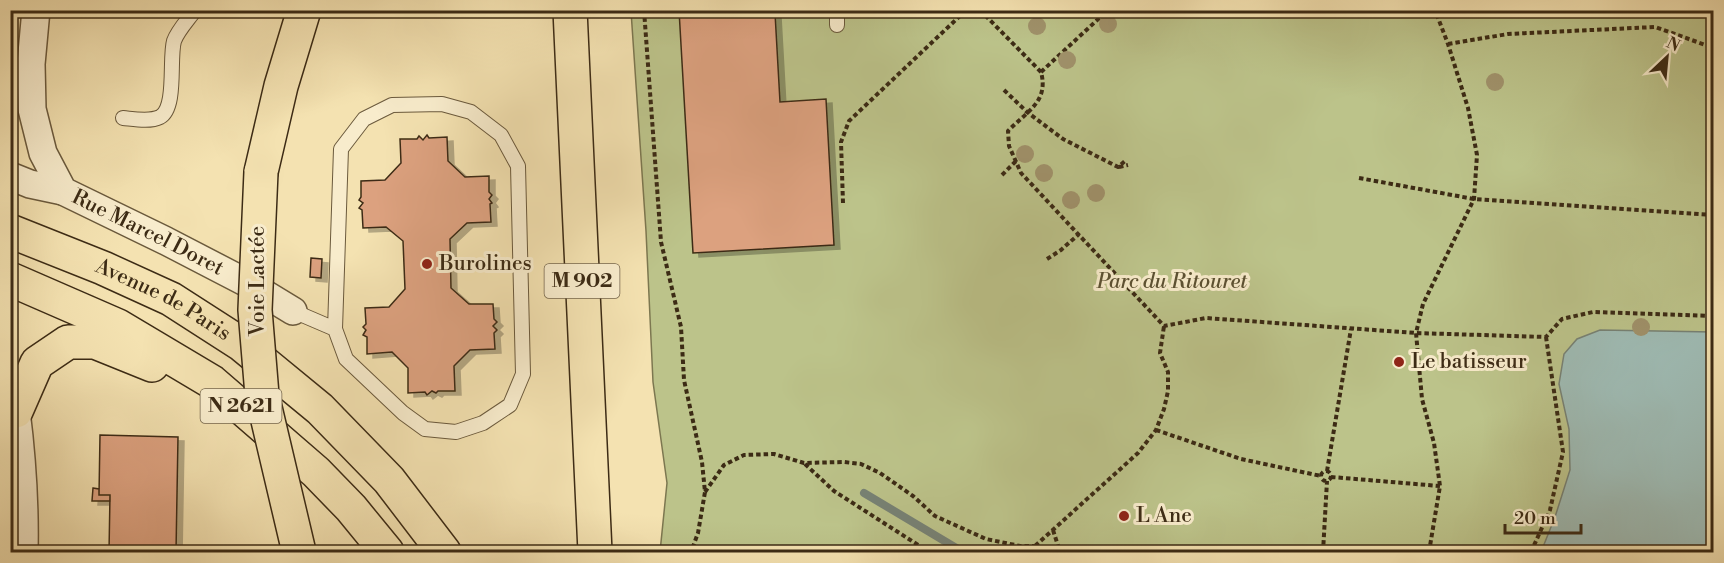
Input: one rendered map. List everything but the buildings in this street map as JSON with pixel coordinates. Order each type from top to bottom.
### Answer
[{"type":"highway","name":"Voie Lactée","points":[[299,552],[262,395],[255,310],[261,172],[281,86],[304,10]]},
{"type":"highway","name":"M 902","points":[[570,10],[595,552]]},
{"type":"highway","name":"Avenue de Paris","points":[[10,231],[103,268],[171,299],[241,344],[320,409],[390,480],[444,552]]},
{"type":"highway","name":"Avenue de Paris","points":[[10,279],[118,326],[212,382],[316,472],[351,508],[387,552]]},
{"type":"highway","points":[[16,411],[37,363],[68,342],[95,342],[118,350],[248,411]]},
{"type":"street","name":"Rue Marcel Doret","points":[[36,10],[31,64],[32,109],[43,153],[63,191]]},
{"type":"street","points":[[10,91],[31,64]]},
{"type":"street","name":"Rue Marcel Doret","points":[[10,176],[30,184],[63,191],[247,283],[293,311]]},
{"type":"street","points":[[16,411],[23,478],[24,552]]},
{"type":"lane","points":[[123,118],[161,117],[167,109],[173,44],[177,34],[195,10]]},
{"type":"lane","points":[[837,10],[837,25]]},
{"type":"lane","points":[[293,311],[335,329],[346,359],[403,413],[425,429],[456,432],[483,423],[510,405],[523,374],[518,166],[501,135],[471,112],[442,104],[392,105],[364,119],[341,149],[335,329]]},
{"type":"path","points":[[644,10],[661,242],[681,327],[684,380],[702,462],[705,492],[698,533],[691,552]]},
{"type":"path","points":[[980,10],[1041,72],[1044,89],[1042,96],[1008,131],[1009,146],[1021,173],[1164,326]]},
{"type":"path","points":[[1041,72],[1108,10]]},
{"type":"path","points":[[1429,552],[1440,486],[1434,443],[1422,399],[1416,333],[1423,304],[1474,199],[1477,155],[1468,108],[1435,10]]},
{"type":"path","points":[[843,203],[841,142],[849,121],[963,13]]},
{"type":"path","points":[[1448,44],[1508,34],[1655,27],[1713,48]]},
{"type":"path","points":[[1004,90],[1027,112],[1063,139],[1118,167],[1126,163]]},
{"type":"path","points":[[1002,175],[1017,160]]},
{"type":"path","points":[[1359,178],[1474,199],[1713,215]]},
{"type":"path","points":[[1047,259],[1079,234]]},
{"type":"path","points":[[1546,337],[1562,319],[1593,312],[1713,316]]},
{"type":"path","points":[[1164,326],[1206,318],[1416,333],[1546,337]]},
{"type":"path","points":[[1031,552],[1138,453],[1156,430],[1168,390],[1168,372],[1160,353],[1164,326]]},
{"type":"path","points":[[1327,471],[1351,329]]},
{"type":"path","points":[[1531,552],[1550,510],[1563,452],[1546,337]]},
{"type":"path","points":[[1156,430],[1241,459],[1321,476],[1327,481]]},
{"type":"path","points":[[705,492],[724,465],[744,455],[774,454],[804,463],[861,464],[880,473],[913,496],[935,516],[986,538],[1020,546],[1035,546]]},
{"type":"path","points":[[804,463],[834,491],[929,552]]},
{"type":"path","points":[[1321,476],[1327,471]]},
{"type":"path","points":[[1327,471],[1331,473],[1331,477]]},
{"type":"path","points":[[1323,552],[1327,481],[1331,477],[1440,486]]},
{"type":"path","points":[[1053,530],[1060,552]]},
{"type":"green space","name":"Parc du Ritouret","points":[[631,11],[1713,11],[1713,552],[660,552],[667,483],[653,382],[646,231]]},
{"type":"water","points":[[1600,330],[1713,332],[1713,552],[1541,552],[1570,470],[1569,429],[1559,384],[1564,354],[1577,339]]},
{"type":"waterway","points":[[864,493],[963,552]]},
{"type":"place","name":"Burolines","points":[[427,264]]},
{"type":"place","name":"Le batisseur","points":[[1399,362]]},
{"type":"place","name":"L Ane","points":[[1124,516]]}]
